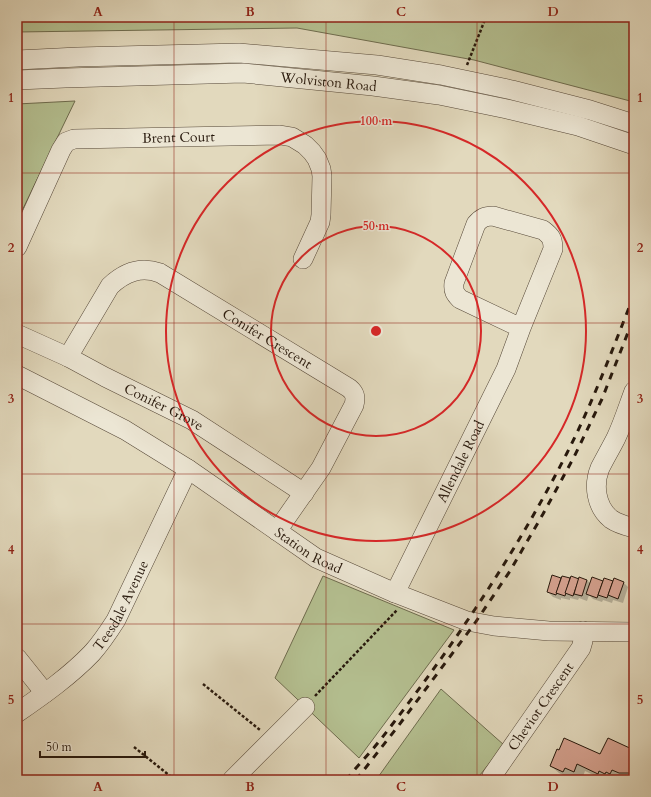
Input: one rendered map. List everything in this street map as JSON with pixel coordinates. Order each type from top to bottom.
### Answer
[{"type":"street","name":"Wolviston Road","points":[[17,60],[239,53],[377,65],[441,75],[512,90],[590,110],[634,124]]},
{"type":"street","name":"Wolviston Road","points":[[17,80],[243,73],[373,86],[439,95],[507,109],[578,126],[634,145]]},
{"type":"street","name":"Brent Court","points":[[17,247],[66,142],[74,139],[280,135],[292,136],[305,145],[317,159],[322,176],[320,222],[305,233],[303,259]]},
{"type":"street","name":"Allendale Road","points":[[402,595],[506,369],[553,249],[553,242],[550,236],[543,230],[493,216],[486,216],[480,219],[476,224],[454,283],[453,290],[460,299],[521,328]]},
{"type":"street","name":"Conifer Crescent","points":[[68,357],[110,286],[125,274],[144,270],[154,271],[160,273],[354,392],[354,405],[321,468],[277,531]]},
{"type":"street","name":"Conifer Grove","points":[[17,334],[68,357],[192,420],[304,493]]},
{"type":"street","name":"Station Road","points":[[17,374],[125,430],[188,469],[316,558],[402,595],[454,616],[476,623],[494,626],[549,631],[634,632]]},
{"type":"street","points":[[634,391],[616,437],[600,468],[596,489],[598,499],[604,511],[611,519],[620,524],[634,528]]},
{"type":"street","name":"Teesdale Avenue","points":[[17,713],[71,673],[106,636],[116,620],[188,469]]},
{"type":"street","name":"Cheviot Crescent","points":[[491,780],[492,776],[581,648],[583,631]]},
{"type":"street","points":[[17,658],[46,693]]},
{"type":"street","points":[[232,780],[305,707]]},
{"type":"path","points":[[462,79],[486,17]]},
{"type":"path","points":[[305,707],[402,595]]},
{"type":"path","points":[[203,684],[262,731]]},
{"type":"path","points":[[134,746],[175,780]]},
{"type":"green space","points":[[17,17],[634,17],[634,102],[474,60],[297,28],[17,32]]},
{"type":"green space","points":[[75,101],[17,221],[17,104]]},
{"type":"green space","points":[[323,576],[454,630],[359,758],[275,678]]},
{"type":"green space","points":[[441,689],[504,745],[476,780],[376,780]]},
{"type":"building","points":[[552,575],[561,578],[556,595],[547,592]]},
{"type":"building","points":[[562,576],[570,578],[565,596],[556,593]]},
{"type":"building","points":[[571,576],[579,579],[573,596],[565,593]]},
{"type":"building","points":[[579,577],[587,580],[582,596],[574,594]]},
{"type":"building","points":[[592,577],[603,581],[597,598],[586,594]]},
{"type":"building","points":[[604,578],[613,581],[607,598],[598,595]]},
{"type":"building","points":[[614,578],[624,582],[618,599],[608,595]]},
{"type":"building","points":[[564,738],[600,754],[608,738],[634,750],[634,773],[619,773],[612,770],[610,774],[606,772],[605,774],[599,771],[598,774],[577,764],[574,772],[565,768],[563,772],[550,766],[557,749],[559,750]]},
{"type":"railway","points":[[346,780],[381,739],[432,671],[481,600],[526,528],[576,434],[602,375],[634,295]]},
{"type":"railway","points":[[356,780],[475,623],[510,571],[574,457],[602,399],[634,317]]}]
